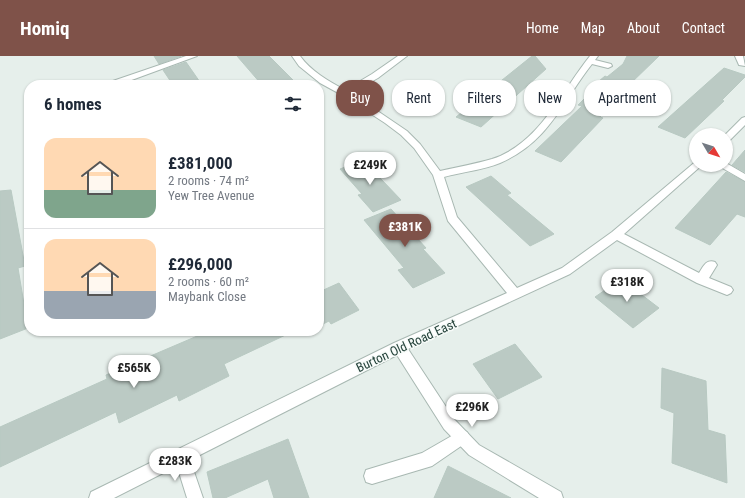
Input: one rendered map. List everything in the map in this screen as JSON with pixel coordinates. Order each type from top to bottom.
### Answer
[{"type":"street","points":[[131,80],[193,56]]},
{"type":"street","points":[[296,56],[302,64],[322,80]]},
{"type":"street","points":[[368,80],[403,56]]},
{"type":"street","points":[[739,56],[745,64]]},
{"type":"street","points":[[438,175],[496,161],[524,146],[544,126],[561,104],[577,77],[592,58],[608,66]]},
{"type":"street","points":[[324,82],[336,88]]},
{"type":"street","points":[[379,116],[404,133],[417,146],[438,175],[452,218],[515,294]]},
{"type":"street","points":[[733,132],[745,120]]},
{"type":"street","points":[[733,171],[745,178]]},
{"type":"street","name":"Burton Old Road East","points":[[97,498],[399,347],[566,271],[616,235],[689,172]]},
{"type":"street","points":[[616,235],[702,280],[727,290]]},
{"type":"street","points":[[702,280],[711,265]]},
{"type":"street","points":[[399,347],[450,424],[474,450],[555,498]]},
{"type":"street","points":[[372,476],[426,460],[462,437]]},
{"type":"street","points":[[181,456],[195,498]]},
{"type":"building","points":[[154,56],[181,56],[159,64]]},
{"type":"building","points":[[237,56],[269,56],[293,80],[258,80]]},
{"type":"building","points":[[532,56],[535,56],[546,69],[534,80],[524,80],[524,89],[516,96],[516,80],[502,80]]},
{"type":"building","points":[[627,56],[659,56],[634,80],[600,80],[605,76],[607,77],[623,64]]},
{"type":"building","points":[[186,62],[199,80],[170,80],[163,70]]},
{"type":"building","points":[[724,68],[745,75],[745,77],[722,100],[724,101],[696,128],[689,128],[689,134],[685,138],[658,127]]},
{"type":"building","points":[[584,99],[584,116],[601,116],[600,117],[603,118],[561,162],[535,151],[572,116],[576,116],[576,112],[582,106],[578,105]]},
{"type":"building","points":[[457,116],[493,116],[481,127],[456,117]]},
{"type":"building","points":[[745,150],[745,172],[733,166]]},
{"type":"building","points":[[363,160],[401,200],[373,212],[358,195],[362,194],[340,169]]},
{"type":"building","points":[[726,172],[745,182],[745,217],[737,214],[710,245],[675,228]]},
{"type":"building","points":[[491,176],[511,193],[507,195],[554,234],[530,246],[466,187]]},
{"type":"building","points":[[11,190],[24,261],[24,266],[18,268],[24,304],[24,330],[0,339],[0,191]]},
{"type":"building","points":[[391,209],[426,248],[423,249],[445,273],[413,288],[398,270],[404,268],[364,220]]},
{"type":"building","points":[[621,279],[659,308],[633,328],[595,297]]},
{"type":"building","points":[[339,283],[359,310],[331,324],[329,321],[324,324],[324,290]]},
{"type":"building","points":[[197,336],[283,336],[224,364],[229,376],[179,401],[177,395],[119,423],[116,412],[0,467],[0,427],[107,379],[106,375]]},
{"type":"building","points":[[515,344],[542,377],[498,399],[473,364]]},
{"type":"building","points":[[662,368],[706,381],[708,430],[725,435],[727,483],[672,463],[674,413],[661,408]]},
{"type":"building","points":[[288,439],[309,498],[274,498],[268,479],[225,498],[213,498],[207,472]]},
{"type":"building","points":[[448,466],[511,498],[434,498]]}]
